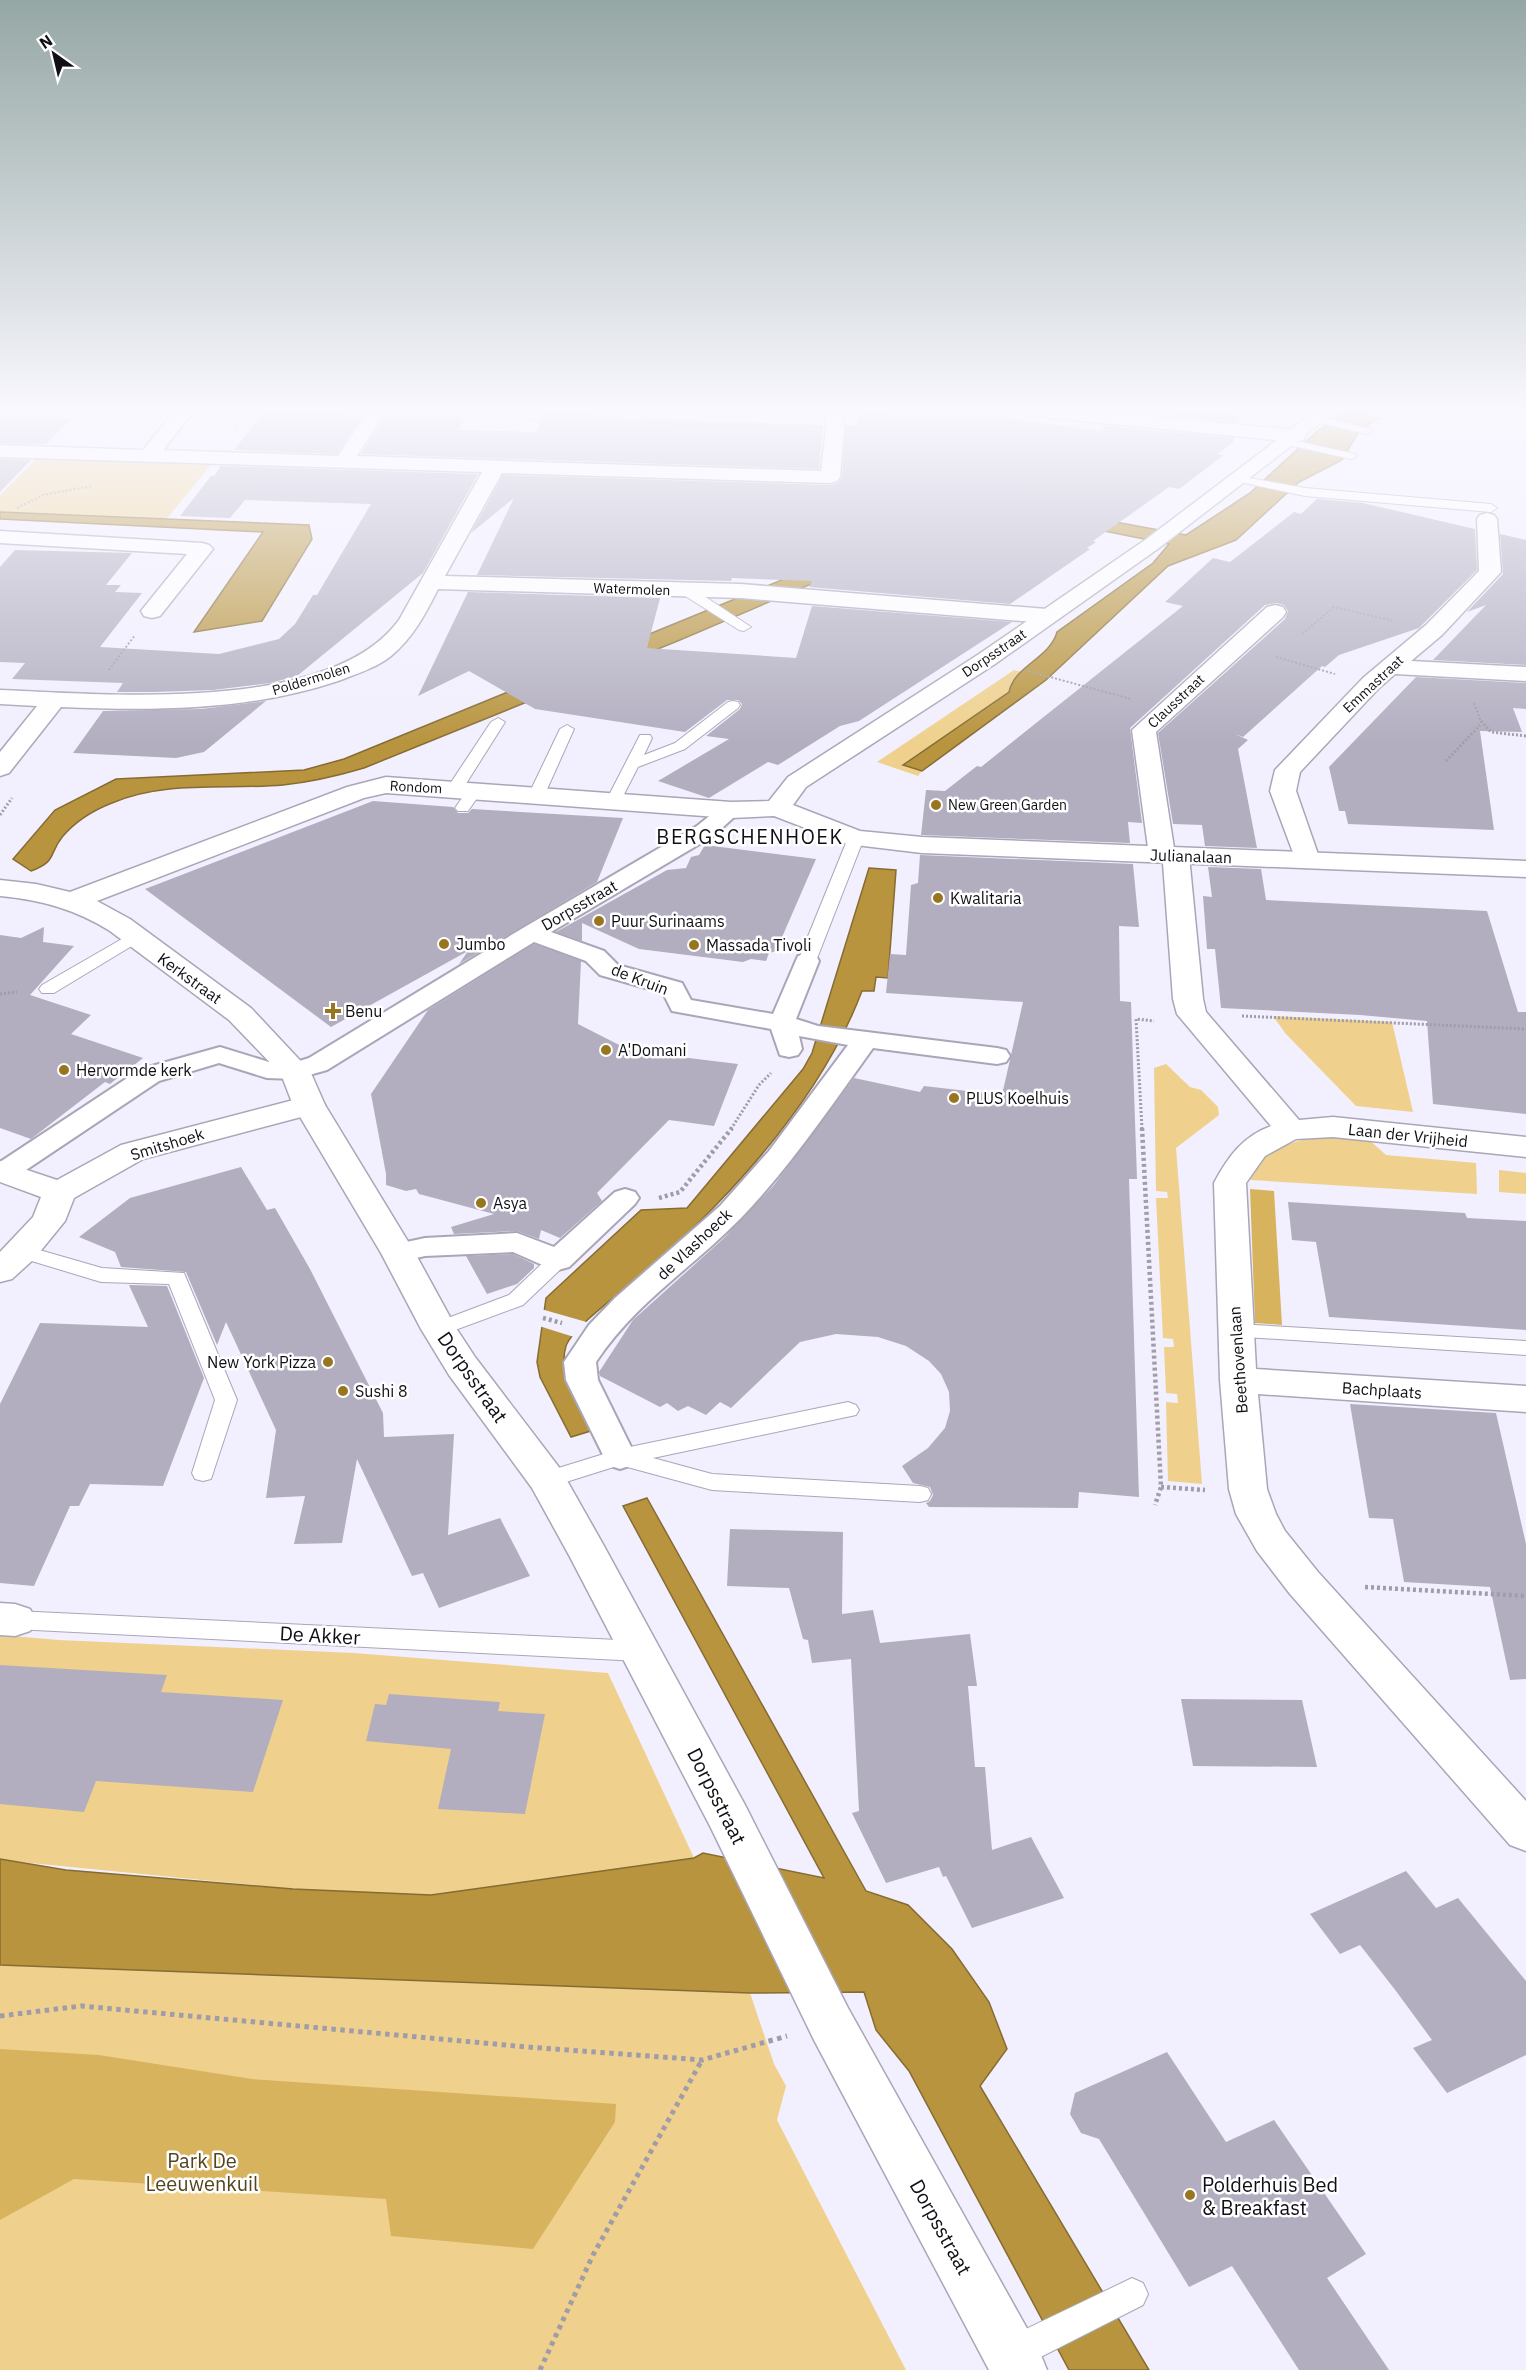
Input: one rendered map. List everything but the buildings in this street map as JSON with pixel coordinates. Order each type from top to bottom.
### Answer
[{"type":"street","name":"Poldermolen","points":[[0,696],[86,702],[191,703],[293,687],[346,670],[382,652],[405,629],[463,523]]},
{"type":"street","name":"Dorpsstraat","points":[[777,808],[797,782],[987,659],[1184,523]]},
{"type":"street","name":"Emmastraat","points":[[1307,860],[1283,791],[1288,770],[1380,675],[1434,630],[1490,572],[1489,523]]},
{"type":"street","points":[[0,537],[202,549],[152,611]]},
{"type":"street","name":"Watermolen","points":[[430,582],[741,591],[797,595]]},
{"type":"street","name":"Dorpsstraat","points":[[797,595],[1047,616]]},
{"type":"street","name":"Clausstraat","points":[[1169,856],[1144,730],[1275,612]]},
{"type":"street","points":[[1380,675],[1465,671],[1526,674]]},
{"type":"street","points":[[0,768],[55,699]]},
{"type":"street","name":"Rondom","points":[[74,900],[356,792],[386,785],[464,796],[536,796],[730,810],[777,808]]},
{"type":"street","points":[[777,808],[856,838]]},
{"type":"street","name":"Dorpsstraat","points":[[730,810],[705,831],[532,933],[318,1064],[295,1071],[309,1105],[398,1253],[439,1329],[462,1366],[547,1480],[729,1818],[831,2024],[1015,2358]]},
{"type":"street","name":"Julianalaan","points":[[856,838],[922,845],[1526,869]]},
{"type":"street","points":[[1169,856],[1192,1014],[1291,1130]]},
{"type":"street","points":[[0,888],[74,900]]},
{"type":"street","name":"Kerkstraat","points":[[74,900],[120,924],[134,937],[240,1014],[295,1071]]},
{"type":"street","name":"de Kruin","points":[[532,933],[595,956],[609,970],[673,988],[681,1006],[782,1023],[816,1033],[858,1038]]},
{"type":"street","points":[[789,1049],[782,1023],[807,961]]},
{"type":"street","points":[[858,1038],[997,1056]]},
{"type":"street","name":"de Vlashoeck","points":[[620,1457],[582,1380],[580,1362],[600,1332],[730,1212],[779,1156],[858,1038]]},
{"type":"street","points":[[2,1172],[150,1075],[220,1055],[267,1070],[295,1071]]},
{"type":"street","name":"Smitshoek","points":[[60,1192],[132,1152],[309,1105]]},
{"type":"street","name":"Laan der Vrijheid","points":[[1291,1130],[1333,1127],[1526,1147]]},
{"type":"street","name":"Beethovenlaan","points":[[1291,1130],[1263,1140],[1244,1156],[1230,1183],[1238,1380],[1248,1489],[1256,1514],[1271,1541],[1304,1583],[1526,1832]]},
{"type":"street","points":[[2,1172],[60,1192],[48,1221],[11,1261]]},
{"type":"street","points":[[398,1253],[425,1246],[517,1242],[558,1260],[625,1198]]},
{"type":"street","name":"Bachplaats","points":[[1238,1380],[1526,1399]]},
{"type":"lane","points":[[687,591],[738,624]]},
{"type":"lane","points":[[634,764],[680,746],[733,705]]},
{"type":"lane","points":[[464,796],[498,722]]},
{"type":"lane","points":[[536,796],[567,729]]},
{"type":"lane","points":[[614,801],[645,738]]},
{"type":"lane","points":[[807,961],[856,838]]},
{"type":"lane","points":[[48,988],[134,937]]},
{"type":"lane","points":[[439,1329],[516,1300],[558,1260]]},
{"type":"lane","points":[[11,1261],[101,1275],[177,1278],[226,1400],[202,1473]]},
{"type":"lane","points":[[1236,1331],[1526,1348]]},
{"type":"lane","points":[[547,1480],[620,1457],[848,1410]]},
{"type":"lane","points":[[620,1457],[712,1482],[920,1494]]},
{"type":"lane","name":"De Akker","points":[[8,1620],[639,1651]]},
{"type":"lane","points":[[1015,2358],[1132,2294]]},
{"type":"path","points":[[1300,636],[1334,607],[1434,630]]},
{"type":"path","points":[[1283,651],[1275,658],[1380,675]]},
{"type":"path","points":[[1018,668],[1118,695]]},
{"type":"path","points":[[1465,671],[1480,725],[1490,733],[1526,735]]},
{"type":"path","points":[[1446,762],[1480,725]]},
{"type":"path","points":[[1192,1014],[1526,1029]]},
{"type":"path","points":[[1136,1019],[1136,1076],[1161,1487],[1155,1505]]},
{"type":"path","points":[[625,1198],[661,1198],[680,1192],[729,1133],[759,1085],[786,1056],[789,1049]]},
{"type":"path","points":[[534,1316],[565,1324]]},
{"type":"path","points":[[1161,1487],[1212,1491]]},
{"type":"path","points":[[1304,1583],[1526,1596]]},
{"type":"path","points":[[0,2016],[81,2006],[527,2047],[702,2060],[831,2024]]},
{"type":"path","points":[[540,2370],[593,2255],[702,2060]]},
{"type":"green space","points":[[1014,670],[1022,672],[1011,682],[1010,692],[903,764],[922,771],[918,776],[877,762]]},
{"type":"green space","points":[[1273,1016],[1392,1022],[1413,1112],[1356,1106],[1286,1034]]},
{"type":"green space","points":[[1166,1064],[1190,1087],[1201,1090],[1218,1107],[1219,1115],[1176,1148],[1202,1484],[1168,1481],[1166,1402],[1178,1403],[1177,1394],[1166,1393],[1164,1347],[1174,1347],[1173,1339],[1163,1338],[1156,1198],[1168,1198],[1167,1192],[1156,1191],[1154,1068]]},
{"type":"green space","points":[[1316,1136],[1368,1139],[1386,1155],[1476,1163],[1477,1194],[1251,1180],[1250,1162],[1271,1149]]},
{"type":"green space","points":[[1499,1170],[1526,1173],[1526,1194],[1499,1192]]},
{"type":"green space","points":[[1250,1189],[1274,1191],[1282,1325],[1255,1323]]},
{"type":"green space","points":[[0,1635],[59,1640],[354,1653],[608,1673],[694,1858],[431,1895],[293,1889],[0,1860]]},
{"type":"green space","name":"Park De Leeuwenkuil","points":[[0,1965],[750,1993],[774,2064],[786,2086],[777,2120],[906,2370],[0,2370]]},
{"type":"green space","points":[[0,2049],[99,2055],[252,2079],[616,2104],[615,2122],[533,2249],[391,2236],[386,2199],[74,2179],[0,2220]]},
{"type":"shaded area","points":[[73,523],[252,523],[309,525],[312,539],[262,621],[194,632],[263,532]]},
{"type":"shaded area","points":[[950,523],[1119,523],[1186,535],[1205,523],[1255,523],[1236,540],[1168,566],[1046,680],[922,771],[903,765],[1009,692],[1018,675],[1047,649],[1057,632],[1153,563],[1169,544],[1074,525],[917,539],[680,640],[364,768],[283,785],[196,787],[153,791],[133,796],[105,806],[79,821],[63,836],[49,860],[40,867],[31,871],[13,859],[55,810],[116,779],[304,770],[344,759],[916,525]]},
{"type":"shaded area","points":[[869,868],[896,870],[888,978],[876,977],[874,991],[862,991],[850,1020],[818,1077],[781,1131],[739,1181],[684,1237],[590,1317],[571,1338],[566,1346],[564,1357],[567,1379],[594,1430],[571,1437],[540,1377],[537,1362],[546,1298],[641,1210],[687,1208],[803,1069],[812,1053]]},
{"type":"shaded area","points":[[647,1498],[866,1891],[908,1905],[952,1949],[989,2002],[1007,2049],[980,2086],[1149,2370],[1069,2370],[909,2071],[876,2030],[864,1992],[750,1993],[0,1965],[0,1859],[66,1870],[293,1889],[431,1895],[694,1858],[703,1853],[824,1878],[623,1506]]},
{"type":"pier","points":[[541,1309],[590,1323],[574,1337],[539,1326]]},
{"type":"place","name":"New Green Garden","points":[[936,805]]},
{"type":"place","name":"Kwalitaria","points":[[938,898]]},
{"type":"place","name":"Puur Surinaams","points":[[599,921]]},
{"type":"place","name":"Jumbo","points":[[444,944]]},
{"type":"place","name":"Massada Tivoli","points":[[694,945]]},
{"type":"place","name":"Benu","points":[[333,1011]]},
{"type":"place","name":"A'Domani","points":[[606,1050]]},
{"type":"place","name":"Hervormde kerk","points":[[64,1070]]},
{"type":"place","name":"PLUS Koelhuis","points":[[954,1098]]},
{"type":"place","name":"Asya","points":[[481,1203]]},
{"type":"place","name":"New York Pizza","points":[[328,1362]]},
{"type":"place","name":"Sushi 8","points":[[343,1391]]},
{"type":"place","name":"Polderhuis Bed & Breakfast","points":[[1190,2195]]},
{"type":"district","name":"BERGSCHENHOEK","points":[[750,836]]}]
